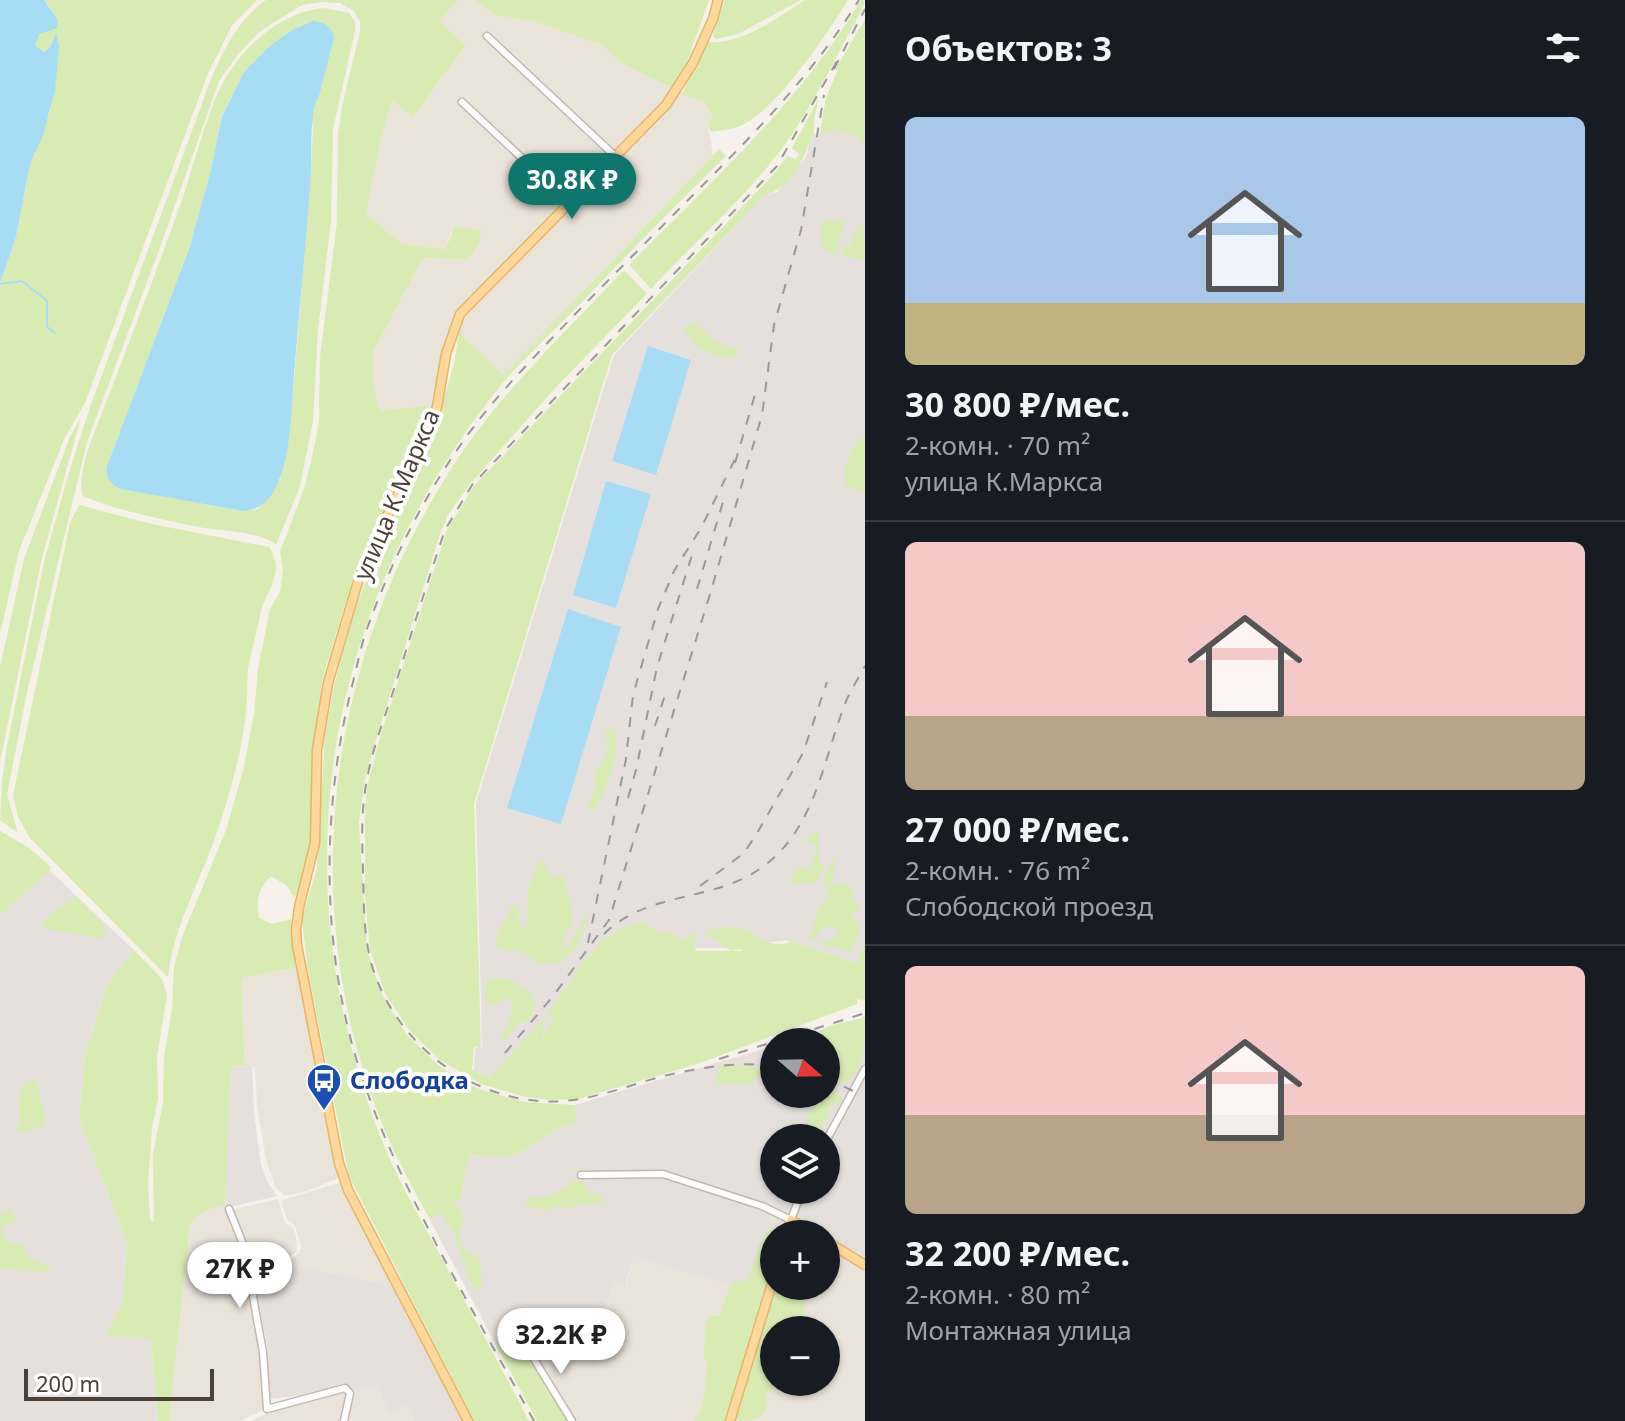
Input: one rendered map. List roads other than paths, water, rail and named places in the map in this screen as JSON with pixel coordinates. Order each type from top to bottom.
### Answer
[{"type":"main road","name":"улица К.Маркса","points":[[468,1421],[348,1190],[339,1163],[297,945],[299,907],[315,843],[317,750],[328,683],[359,578],[425,441],[437,407],[446,354],[460,314],[666,105],[693,63],[718,0]]},
{"type":"main road","points":[[840,1250],[865,1265]]},
{"type":"main road","points":[[730,1421],[767,1300]]},
{"type":"street","points":[[487,36],[615,156]]},
{"type":"street","points":[[462,102],[569,202]]},
{"type":"street","points":[[835,1124],[865,1069]]},
{"type":"street","points":[[581,1175],[663,1174],[779,1212],[791,1220],[797,1204]]},
{"type":"street","points":[[229,1209],[257,1279],[253,1297],[263,1352],[267,1409],[345,1388],[350,1393],[344,1421]]},
{"type":"street","points":[[526,1346],[572,1421]]},
{"type":"water","points":[[0,0],[44,0],[58,20],[57,28],[39,34],[35,46],[44,52],[50,47],[56,33],[59,46],[55,91],[43,135],[30,164],[16,237],[0,283]]},
{"type":"water","points":[[313,21],[327,25],[334,37],[312,120],[311,173],[291,424],[283,471],[265,503],[243,511],[120,489],[109,480],[107,466],[189,249],[222,116],[244,72],[271,45],[292,30]]},
{"type":"water","points":[[648,346],[691,360],[656,475],[612,461]]},
{"type":"water","points":[[606,481],[651,494],[616,608],[573,595]]},
{"type":"water","points":[[568,609],[621,627],[561,824],[507,808]]},
{"type":"waterway","points":[[0,284],[22,281],[47,301],[47,327],[55,333]]},
{"type":"railway","points":[[534,1421],[417,1207],[361,1074],[338,978],[332,929],[331,829],[342,730],[366,633],[380,595],[408,533],[461,444],[526,366],[782,102],[822,53],[859,0]]},
{"type":"railway","points":[[834,69],[865,9]]},
{"type":"railway","points":[[760,1065],[702,1068],[596,1096],[547,1102],[504,1095],[456,1073],[415,1040],[384,996],[374,972],[365,921],[363,817],[374,749],[438,550],[445,530],[472,485],[777,166],[837,61]]},
{"type":"railway","points":[[505,1053],[554,995],[609,920],[762,415],[774,325],[801,230],[824,95]]},
{"type":"railway","points":[[735,463],[756,391]]},
{"type":"railway","points":[[588,943],[626,759],[633,695],[658,609],[674,571],[701,528],[737,455]]},
{"type":"railway","points":[[697,589],[723,502]]},
{"type":"railway","points":[[628,798],[657,667],[692,555]]},
{"type":"railway","points":[[604,934],[637,912],[732,883],[771,860],[802,821],[845,704],[865,666]]},
{"type":"railway","points":[[700,886],[744,853],[756,835],[803,753],[827,682]]},
{"type":"railway","points":[[655,726],[665,695]]},
{"type":"railway","points":[[719,1059],[865,1013]]},
{"type":"railway","points":[[840,1085],[853,1091]]},
{"type":"place","name":"Слободка","points":[[324,1112]]}]
